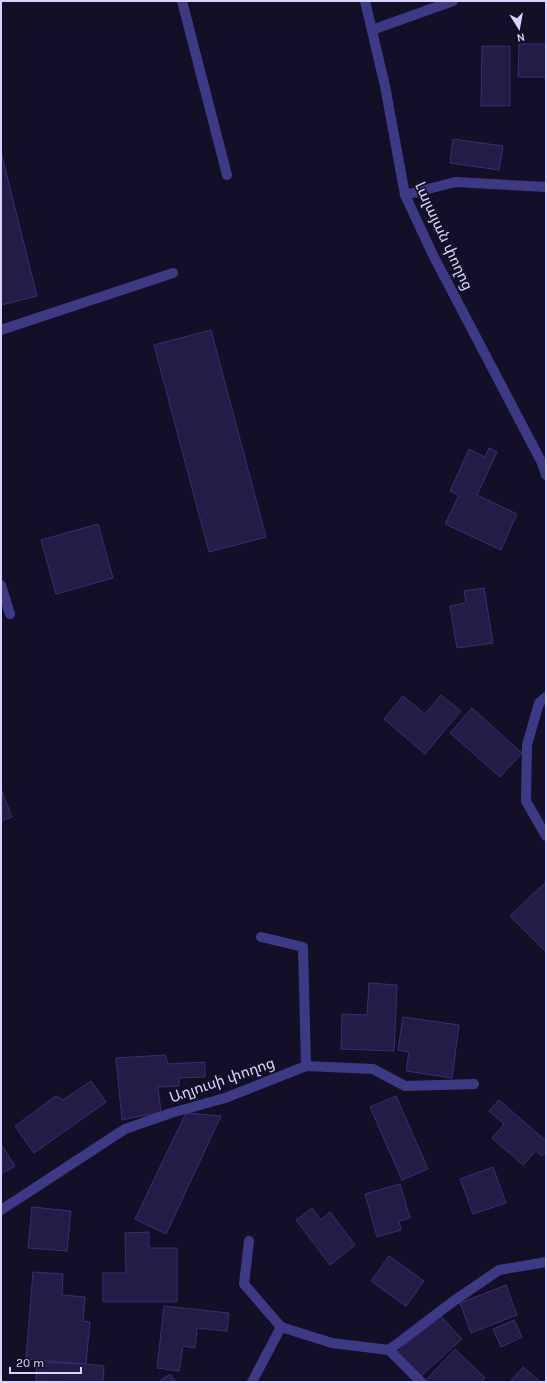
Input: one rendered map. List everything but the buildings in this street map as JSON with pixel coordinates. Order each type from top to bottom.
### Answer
[{"type":"street","points":[[182,1],[228,175]]},
{"type":"street","name":"Լալայան փողոց","points":[[365,1],[385,86],[405,195],[434,257],[542,463],[546,475]]},
{"type":"street","points":[[372,30],[454,1]]},
{"type":"street","points":[[405,195],[455,182],[546,187]]},
{"type":"street","points":[[1,330],[174,273]]},
{"type":"street","points":[[1,585],[10,614]]},
{"type":"street","points":[[546,697],[539,703],[528,745],[526,801],[546,836]]},
{"type":"street","points":[[261,937],[303,947],[306,1066]]},
{"type":"street","name":"Աղյուսի փողոց","points":[[1,1210],[125,1129],[171,1113],[225,1098],[306,1066],[373,1069],[405,1086],[474,1084]]},
{"type":"street","points":[[249,1241],[244,1284],[281,1327],[332,1343],[389,1350],[421,1382]]},
{"type":"street","points":[[389,1350],[455,1300],[500,1270],[546,1262]]},
{"type":"street","points":[[252,1382],[281,1327]]}]
